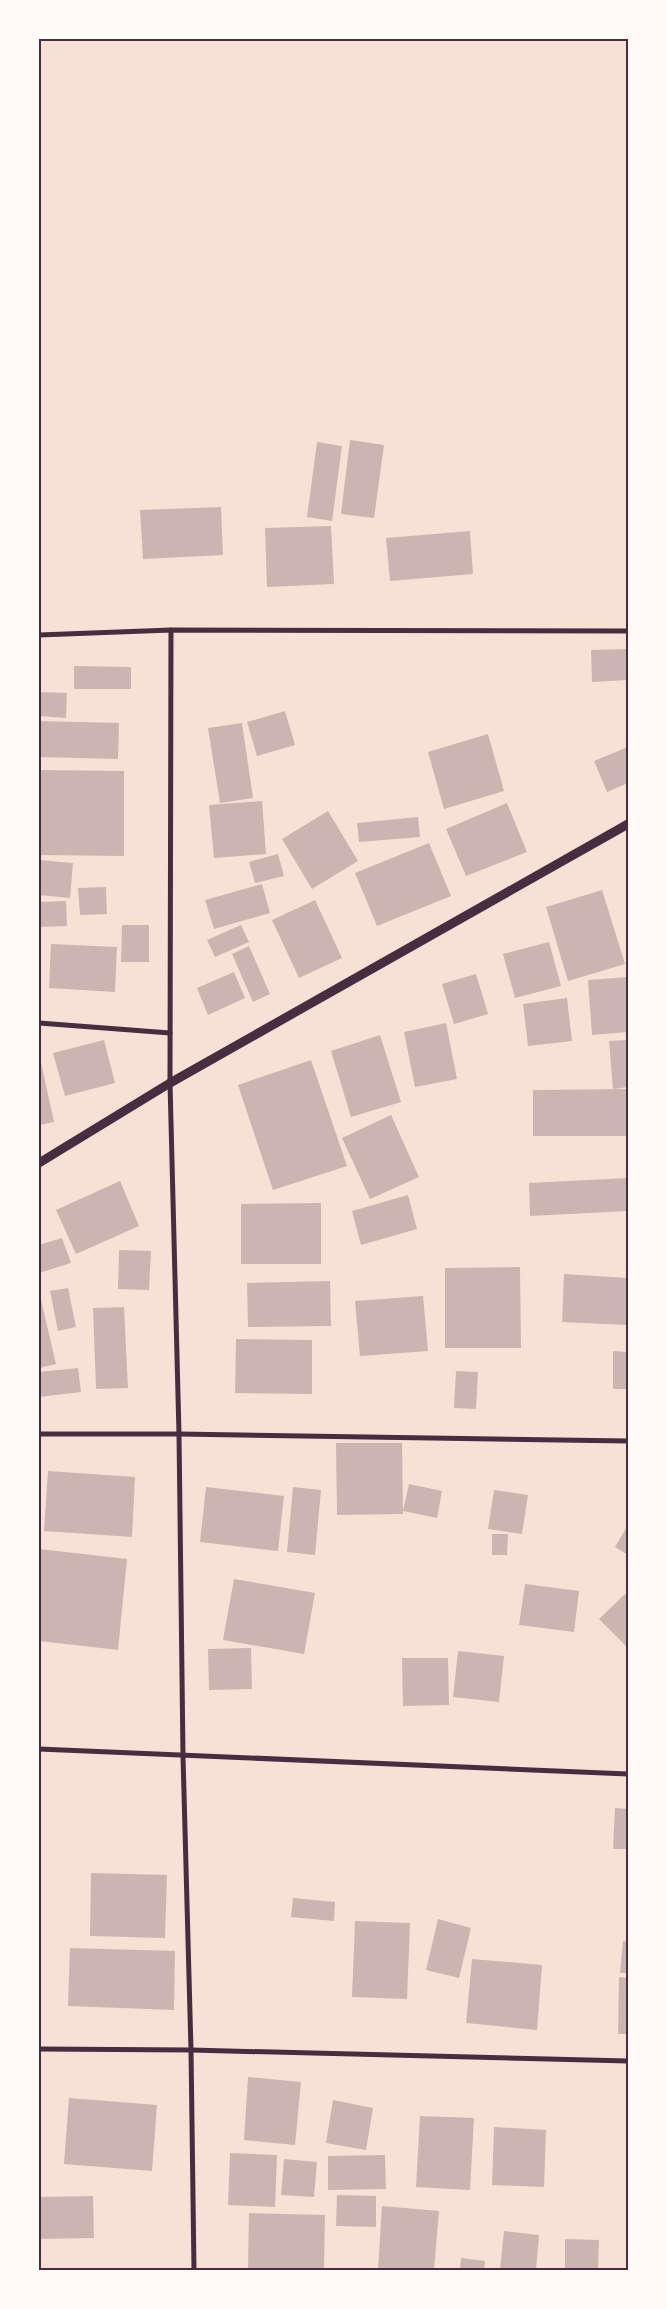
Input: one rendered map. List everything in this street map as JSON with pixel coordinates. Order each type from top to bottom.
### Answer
[{"type":"street","points":[[171,630],[170,1083],[179,1434],[183,1756],[191,2050],[194,2270]]},
{"type":"street","points":[[39,635],[171,630],[628,631]]},
{"type":"street","points":[[39,1163],[170,1083],[628,824]]},
{"type":"street","points":[[39,1023],[170,1033]]},
{"type":"street","points":[[39,1434],[179,1434],[628,1441]]},
{"type":"street","points":[[39,1749],[628,1774]]},
{"type":"street","points":[[39,2049],[191,2050],[628,2062]]},
{"type":"building","points":[[350,440],[384,445],[374,518],[341,514]]},
{"type":"building","points":[[317,442],[342,446],[332,521],[307,517]]},
{"type":"building","points":[[221,507],[223,555],[143,559],[140,510]]},
{"type":"building","points":[[331,526],[334,584],[267,587],[265,528]]},
{"type":"building","points":[[470,531],[473,574],[390,581],[386,538]]},
{"type":"building","points":[[628,649],[628,680],[592,682],[591,650]]},
{"type":"building","points":[[74,666],[131,667],[131,689],[74,689]]},
{"type":"building","points":[[39,692],[67,693],[66,718],[39,716]]},
{"type":"building","points":[[285,711],[295,745],[257,756],[247,722]]},
{"type":"building","points":[[39,721],[119,723],[118,759],[39,757]]},
{"type":"building","points":[[242,723],[253,798],[220,803],[208,728]]},
{"type":"building","points":[[488,734],[504,791],[444,809],[428,752]]},
{"type":"building","points":[[628,747],[628,783],[607,792],[594,761]]},
{"type":"building","points":[[39,770],[124,771],[124,856],[39,855]]},
{"type":"building","points":[[262,801],[266,854],[214,858],[209,805]]},
{"type":"building","points":[[507,803],[527,852],[466,876],[446,829]]},
{"type":"building","points":[[328,811],[358,861],[312,889],[282,839]]},
{"type":"building","points":[[418,817],[420,837],[359,842],[357,823]]},
{"type":"building","points":[[429,843],[451,896],[377,926],[355,873]]},
{"type":"building","points":[[278,854],[284,876],[255,883],[249,862]]},
{"type":"building","points":[[39,860],[73,863],[70,898],[39,895]]},
{"type":"building","points":[[262,884],[270,913],[214,929],[205,900]]},
{"type":"building","points":[[106,887],[107,914],[80,915],[78,888]]},
{"type":"building","points":[[602,890],[625,964],[568,981],[546,907]]},
{"type":"building","points":[[315,900],[342,958],[299,978],[272,920]]},
{"type":"building","points":[[66,901],[67,926],[39,927],[39,902]]},
{"type":"building","points":[[122,925],[149,925],[149,962],[121,962]]},
{"type":"building","points":[[241,925],[249,942],[215,957],[207,940]]},
{"type":"building","points":[[549,942],[561,986],[515,998],[503,954]]},
{"type":"building","points":[[51,944],[117,947],[115,992],[49,988]]},
{"type":"building","points":[[249,946],[270,994],[253,1002],[232,954]]},
{"type":"building","points":[[234,972],[245,998],[208,1015],[197,988]]},
{"type":"building","points":[[476,974],[488,1014],[454,1024],[442,984]]},
{"type":"building","points":[[628,977],[628,1032],[592,1035],[588,980]]},
{"type":"building","points":[[567,998],[572,1041],[528,1046],[523,1004]]},
{"type":"building","points":[[446,1023],[457,1079],[415,1087],[404,1032]]},
{"type":"building","points":[[380,1035],[401,1102],[351,1117],[331,1051]]},
{"type":"building","points":[[104,1040],[115,1083],[65,1096],[53,1053]]},
{"type":"building","points":[[628,1040],[628,1087],[613,1089],[609,1041]]},
{"type":"building","points":[[39,1053],[54,1122],[39,1125]]},
{"type":"building","points":[[311,1060],[347,1166],[273,1190],[238,1085]]},
{"type":"building","points":[[628,1089],[628,1136],[533,1136],[533,1090]]},
{"type":"building","points":[[391,1115],[419,1177],[370,1199],[342,1138]]},
{"type":"building","points":[[628,1178],[628,1211],[530,1216],[529,1183]]},
{"type":"building","points":[[120,1181],[139,1226],[76,1254],[56,1210]]},
{"type":"building","points":[[408,1195],[417,1229],[361,1245],[352,1211]]},
{"type":"building","points":[[321,1203],[321,1264],[241,1264],[241,1204]]},
{"type":"building","points":[[62,1238],[71,1263],[39,1273],[39,1245]]},
{"type":"building","points":[[119,1250],[151,1251],[149,1290],[118,1289]]},
{"type":"building","points":[[520,1267],[521,1348],[445,1348],[445,1268]]},
{"type":"building","points":[[564,1274],[628,1278],[628,1325],[562,1322]]},
{"type":"building","points":[[330,1281],[331,1326],[248,1327],[247,1283]]},
{"type":"building","points":[[68,1288],[76,1327],[58,1331],[50,1291]]},
{"type":"building","points":[[39,1291],[56,1364],[39,1368]]},
{"type":"building","points":[[423,1296],[428,1351],[360,1356],[355,1301]]},
{"type":"building","points":[[124,1307],[128,1388],[96,1389],[93,1308]]},
{"type":"building","points":[[236,1339],[312,1340],[312,1394],[235,1393]]},
{"type":"building","points":[[613,1351],[628,1352],[628,1389],[613,1389]]},
{"type":"building","points":[[78,1368],[81,1392],[39,1397],[39,1372]]},
{"type":"building","points":[[456,1371],[478,1372],[476,1409],[454,1408]]},
{"type":"building","points":[[336,1443],[402,1443],[403,1514],[337,1515]]},
{"type":"building","points":[[48,1471],[135,1477],[132,1537],[44,1531]]},
{"type":"building","points":[[409,1484],[442,1491],[437,1518],[403,1511]]},
{"type":"building","points":[[206,1487],[284,1496],[278,1551],[200,1542]]},
{"type":"building","points":[[293,1487],[321,1490],[315,1555],[287,1552]]},
{"type":"building","points":[[494,1490],[528,1495],[522,1534],[488,1529]]},
{"type":"building","points":[[628,1525],[628,1555],[615,1547]]},
{"type":"building","points":[[492,1534],[508,1534],[507,1555],[492,1555]]},
{"type":"building","points":[[39,1549],[127,1559],[118,1650],[39,1641]]},
{"type":"building","points":[[234,1579],[315,1593],[304,1654],[223,1640]]},
{"type":"building","points":[[525,1584],[579,1591],[574,1632],[519,1625]]},
{"type":"building","points":[[625,1594],[628,1597],[628,1644],[626,1646],[599,1619]]},
{"type":"building","points":[[251,1648],[252,1689],[209,1690],[208,1649]]},
{"type":"building","points":[[458,1651],[504,1656],[499,1702],[453,1697]]},
{"type":"building","points":[[402,1658],[448,1658],[449,1705],[403,1706]]},
{"type":"building","points":[[615,1808],[628,1809],[628,1849],[613,1849]]},
{"type":"building","points":[[91,1873],[167,1875],[165,1938],[90,1936]]},
{"type":"building","points":[[293,1898],[335,1902],[334,1921],[291,1917]]},
{"type":"building","points":[[438,1919],[471,1928],[459,1978],[426,1970]]},
{"type":"building","points":[[355,1921],[410,1923],[407,1999],[352,1997]]},
{"type":"building","points":[[623,1941],[628,1942],[628,1973],[620,1973]]},
{"type":"building","points":[[70,1948],[175,1951],[174,2010],[68,2006]]},
{"type":"building","points":[[472,1959],[542,1965],[537,2030],[466,2023]]},
{"type":"building","points":[[619,1977],[628,1978],[628,2034],[618,2034]]},
{"type":"building","points":[[248,2077],[301,2082],[295,2145],[244,2140]]},
{"type":"building","points":[[69,2098],[157,2105],[152,2171],[64,2164]]},
{"type":"building","points":[[333,2100],[373,2108],[366,2150],[326,2143]]},
{"type":"building","points":[[420,2116],[474,2118],[470,2190],[416,2187]]},
{"type":"building","points":[[494,2127],[546,2130],[544,2187],[492,2185]]},
{"type":"building","points":[[230,2153],[277,2155],[275,2207],[228,2205]]},
{"type":"building","points":[[385,2155],[386,2189],[328,2190],[328,2156]]},
{"type":"building","points":[[284,2159],[317,2162],[314,2197],[281,2195]]},
{"type":"building","points":[[337,2195],[376,2196],[376,2227],[336,2226]]},
{"type":"building","points":[[93,2196],[94,2238],[39,2239],[39,2197]]},
{"type":"building","points":[[382,2206],[439,2211],[434,2270],[378,2270]]},
{"type":"building","points":[[249,2213],[325,2215],[324,2270],[248,2270]]},
{"type":"building","points":[[504,2231],[539,2235],[536,2270],[500,2270]]},
{"type":"building","points":[[565,2239],[599,2240],[598,2270],[565,2270]]},
{"type":"building","points":[[461,2258],[485,2261],[484,2270],[460,2270]]}]
